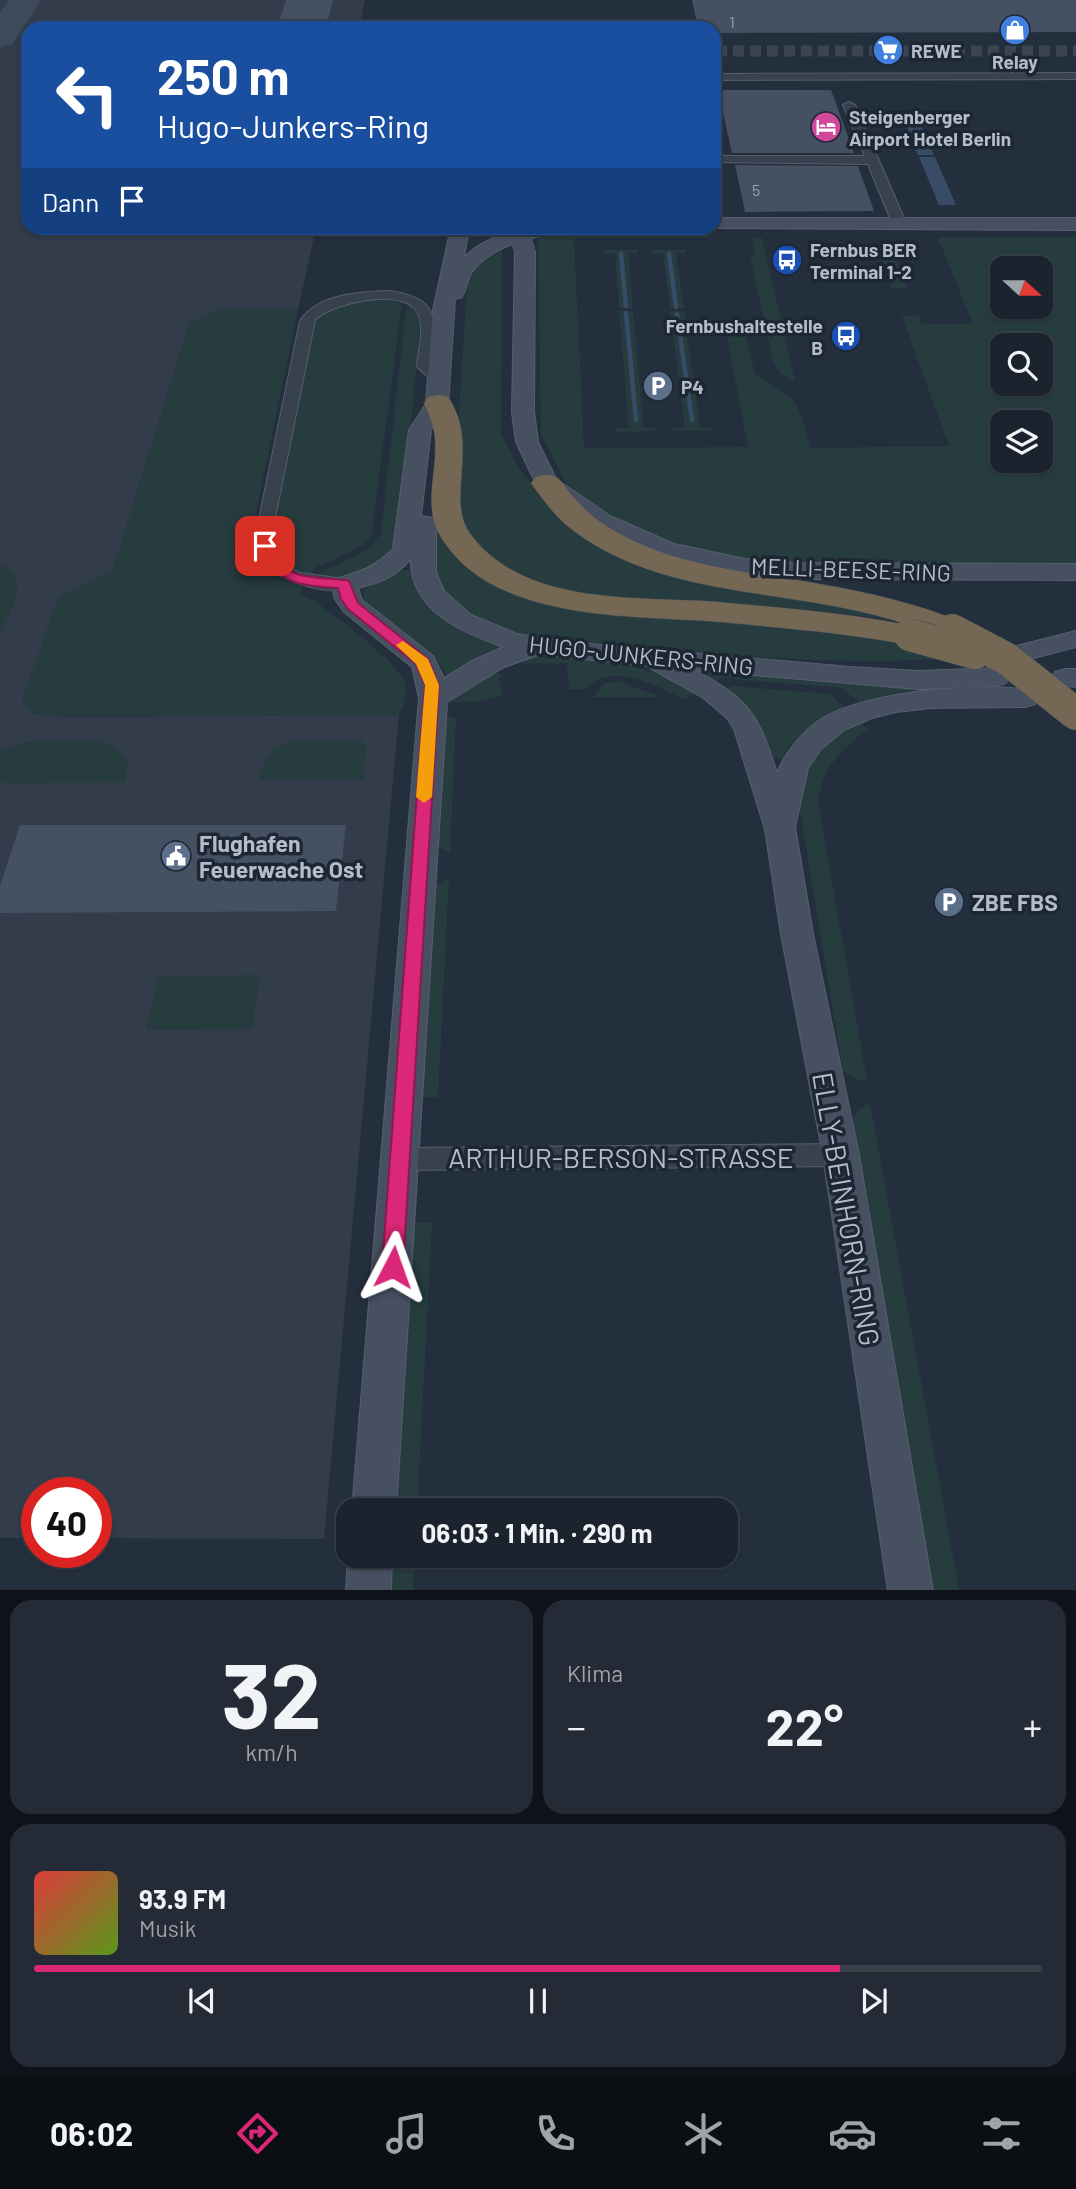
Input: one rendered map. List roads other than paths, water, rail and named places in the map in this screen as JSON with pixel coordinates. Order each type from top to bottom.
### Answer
[{"type":"highway","points":[[439,391],[449,428],[446,517],[454,535],[468,552],[509,580],[547,594],[598,604],[760,616],[910,635],[972,652],[1019,676],[1076,714]]},
{"type":"highway","points":[[546,483],[565,507],[587,526],[653,559],[737,580],[876,604],[981,643],[1019,676]]},
{"type":"street","points":[[721,77],[1076,76]]},
{"type":"street","points":[[849,105],[899,223]]},
{"type":"street","points":[[721,160],[872,160]]},
{"type":"street","points":[[721,224],[1076,224]]},
{"type":"street","name":"HUGO-JUNKERS-RING","points":[[458,235],[443,310],[439,391],[422,536],[423,573],[438,600],[462,621],[512,641],[539,646],[877,678],[918,680],[1019,676]]},
{"type":"street","name":"MELLI-BEESE-RING","points":[[519,235],[525,251]]},
{"type":"street","name":"HUGO-JUNKERS-RING","points":[[439,391],[452,366],[456,283],[479,254],[499,243],[526,235]]},
{"type":"street","name":"MELLI-BEESE-RING","points":[[529,235],[525,251],[524,280],[523,412],[527,442],[546,483],[575,505],[628,535],[666,550],[744,567],[796,571],[1065,572]]},
{"type":"street","points":[[371,296],[413,299],[421,304],[427,315],[425,367],[439,391],[420,429],[405,550],[390,568],[374,576],[344,584],[311,582],[285,573],[276,566],[265,546],[263,534],[307,321],[318,309],[341,300],[371,296]]},
{"type":"street","points":[[344,584],[353,606],[423,662],[429,673],[433,698],[375,1498]]},
{"type":"street","points":[[1019,676],[1076,639]]},
{"type":"street","points":[[433,698],[484,665],[519,650],[539,646]]},
{"type":"street","name":"ELLY-BEINHORN-RING","points":[[649,656],[712,691],[737,712],[748,729],[780,829],[807,987],[841,1155],[911,1590]]},
{"type":"street","points":[[695,660],[890,666],[962,661]]},
{"type":"street","name":"ELLY-BEINHORN-RING","points":[[780,829],[794,766],[806,748],[826,731],[846,719],[902,701],[943,697],[1019,676]]},
{"type":"street","name":"ARTHUR-BERSON-STRASSE","points":[[401,1159],[841,1155]]},
{"type":"street","points":[[368,1590],[369,1568]]},
{"type":"water","points":[[907,127],[922,127],[934,155],[918,155]]},
{"type":"water","points":[[919,157],[935,157],[956,205],[939,205]]},
{"type":"waterway","points":[[621,254],[626,306]]},
{"type":"waterway","points":[[669,254],[676,307]]},
{"type":"waterway","points":[[626,313],[636,420]]},
{"type":"waterway","points":[[677,314],[692,420]]},
{"type":"tunnel","points":[[721,51],[1076,51]]},
{"type":"place","name":"Relay","points":[[1015,30]]},
{"type":"place","name":"REWE","points":[[888,50]]},
{"type":"place","name":"Steigenberger Airport Hotel Berlin","points":[[826,127]]},
{"type":"place","name":"Fernbus BER Terminal 1-2","points":[[787,260]]},
{"type":"place","name":"Fernbushaltestelle B","points":[[846,336]]},
{"type":"place","name":"P4","points":[[658,386]]},
{"type":"place","name":"Flughafen Feuerwache Ost","points":[[176,856]]},
{"type":"place","name":"ZBE FBS","points":[[949,902]]}]
